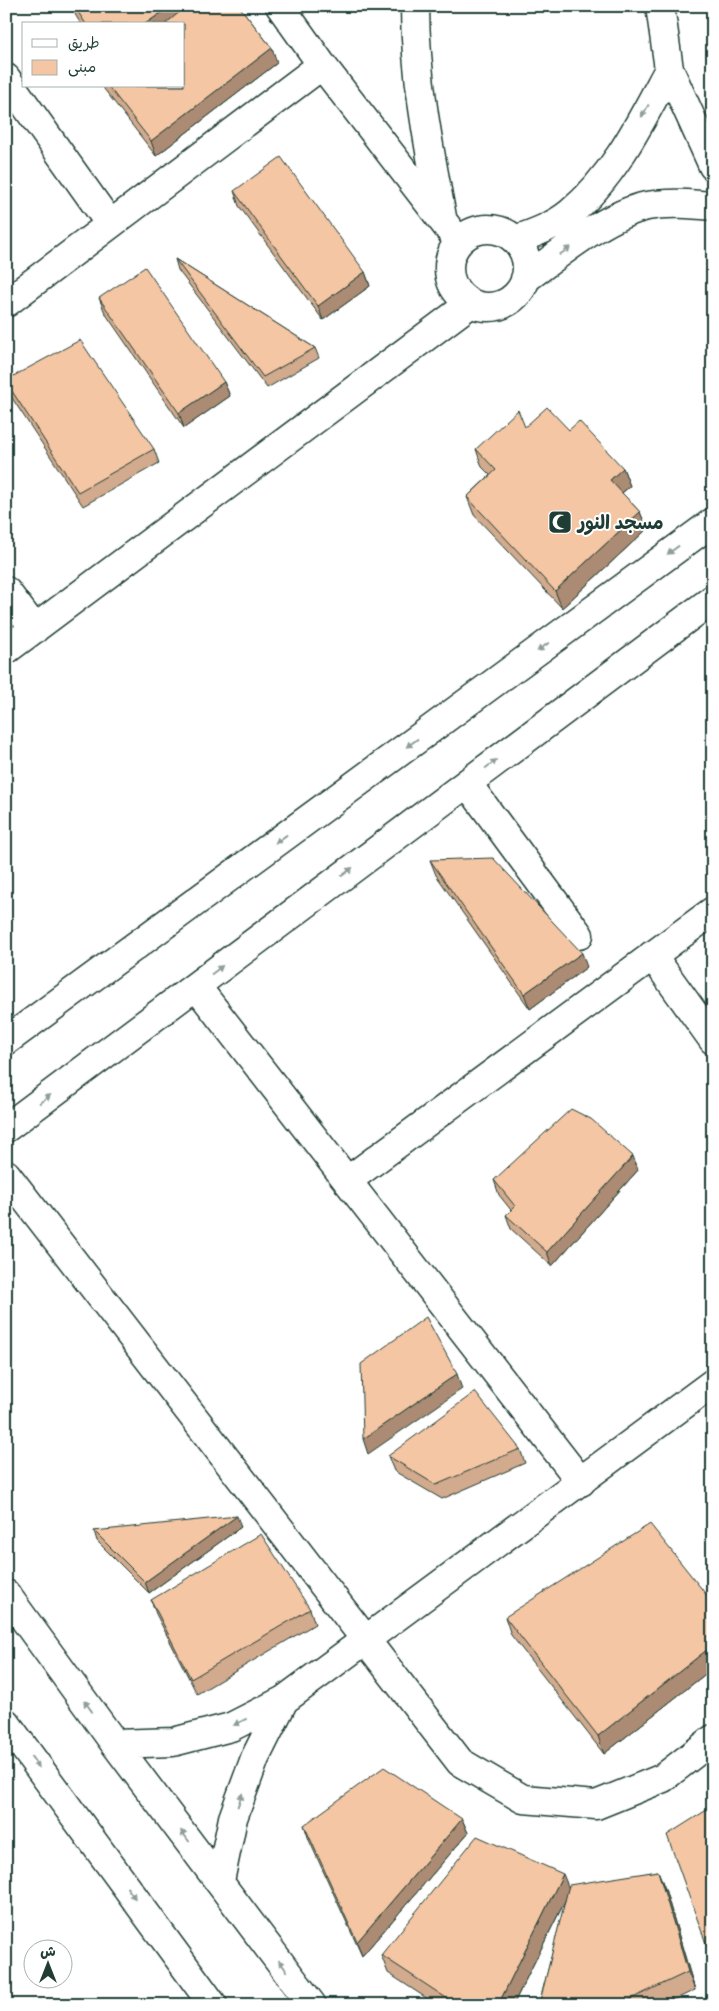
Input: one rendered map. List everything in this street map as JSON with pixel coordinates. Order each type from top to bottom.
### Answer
[{"type":"street","points":[[280,6],[322,65],[451,232],[468,234],[480,230],[493,229],[505,232],[515,240],[526,258],[527,269],[521,289],[504,303],[482,306],[471,302],[462,296],[450,276],[451,232],[425,125],[415,30],[415,6]]},
{"type":"street","points":[[660,6],[669,69],[713,166]]},
{"type":"street","points":[[6,303],[322,65]]},
{"type":"street","points":[[515,240],[552,225],[584,201],[624,148],[669,69]]},
{"type":"street","points":[[6,78],[110,224]]},
{"type":"street","points":[[525,279],[598,228],[621,215],[646,206],[673,203],[713,206]]},
{"type":"street","points":[[6,650],[471,302]]},
{"type":"street","points":[[6,1041],[713,522]]},
{"type":"street","points":[[6,591],[36,629]]},
{"type":"street","points":[[6,1128],[467,783],[710,608]]},
{"type":"street","points":[[467,783],[579,935]]},
{"type":"street","points":[[347,1181],[713,911]]},
{"type":"street","points":[[652,955],[713,1040]]},
{"type":"street","points":[[196,986],[581,1482]]},
{"type":"street","points":[[6,1174],[460,1762],[523,1799],[596,1805],[663,1778],[713,1739]]},
{"type":"street","points":[[115,1744],[174,1742],[231,1727],[284,1700],[713,1383]]},
{"type":"street","points":[[6,1594],[115,1744],[312,2005]]},
{"type":"street","points":[[220,1881],[236,1810],[255,1758],[284,1700]]},
{"type":"street","points":[[6,1723],[213,2005]]},
{"type":"building","points":[[74,6],[171,6],[148,22],[85,22]]},
{"type":"building","points":[[187,6],[239,6],[272,48],[151,141],[110,88],[185,88],[185,22],[167,22]]},
{"type":"building","points":[[281,157],[365,272],[318,306],[234,191]]},
{"type":"building","points":[[175,259],[315,348],[263,377]]},
{"type":"building","points":[[145,267],[224,382],[179,413],[99,298]]},
{"type":"building","points":[[80,340],[154,449],[78,492],[6,380]]},
{"type":"building","name":"مسجد النور","points":[[547,407],[569,430],[579,421],[623,468],[610,480],[640,512],[555,591],[467,497],[496,470],[476,449],[518,410],[525,427]]},
{"type":"building","points":[[493,858],[582,953],[524,994],[430,860]]},
{"type":"building","points":[[571,1109],[591,1119],[633,1156],[547,1252],[506,1215],[515,1206],[494,1180]]},
{"type":"building","points":[[426,1317],[457,1374],[363,1439],[361,1364]]},
{"type":"building","points":[[475,1392],[520,1449],[436,1485],[388,1456]]},
{"type":"building","points":[[237,1516],[145,1582],[94,1531]]},
{"type":"building","points":[[650,1524],[713,1603],[713,1645],[598,1736],[505,1617]]},
{"type":"building","points":[[261,1534],[310,1609],[191,1679],[151,1600]]},
{"type":"building","points":[[384,1767],[462,1819],[357,1942],[304,1825]]},
{"type":"building","points":[[713,1806],[713,1963],[667,1835]]},
{"type":"building","points":[[477,1836],[563,1874],[498,2005],[457,2005],[381,1955]]},
{"type":"building","points":[[658,1871],[688,1972],[618,2005],[539,2005],[569,1885]]},
{"type":"place","name":"مسجد النور","points":[[560,522]]}]
